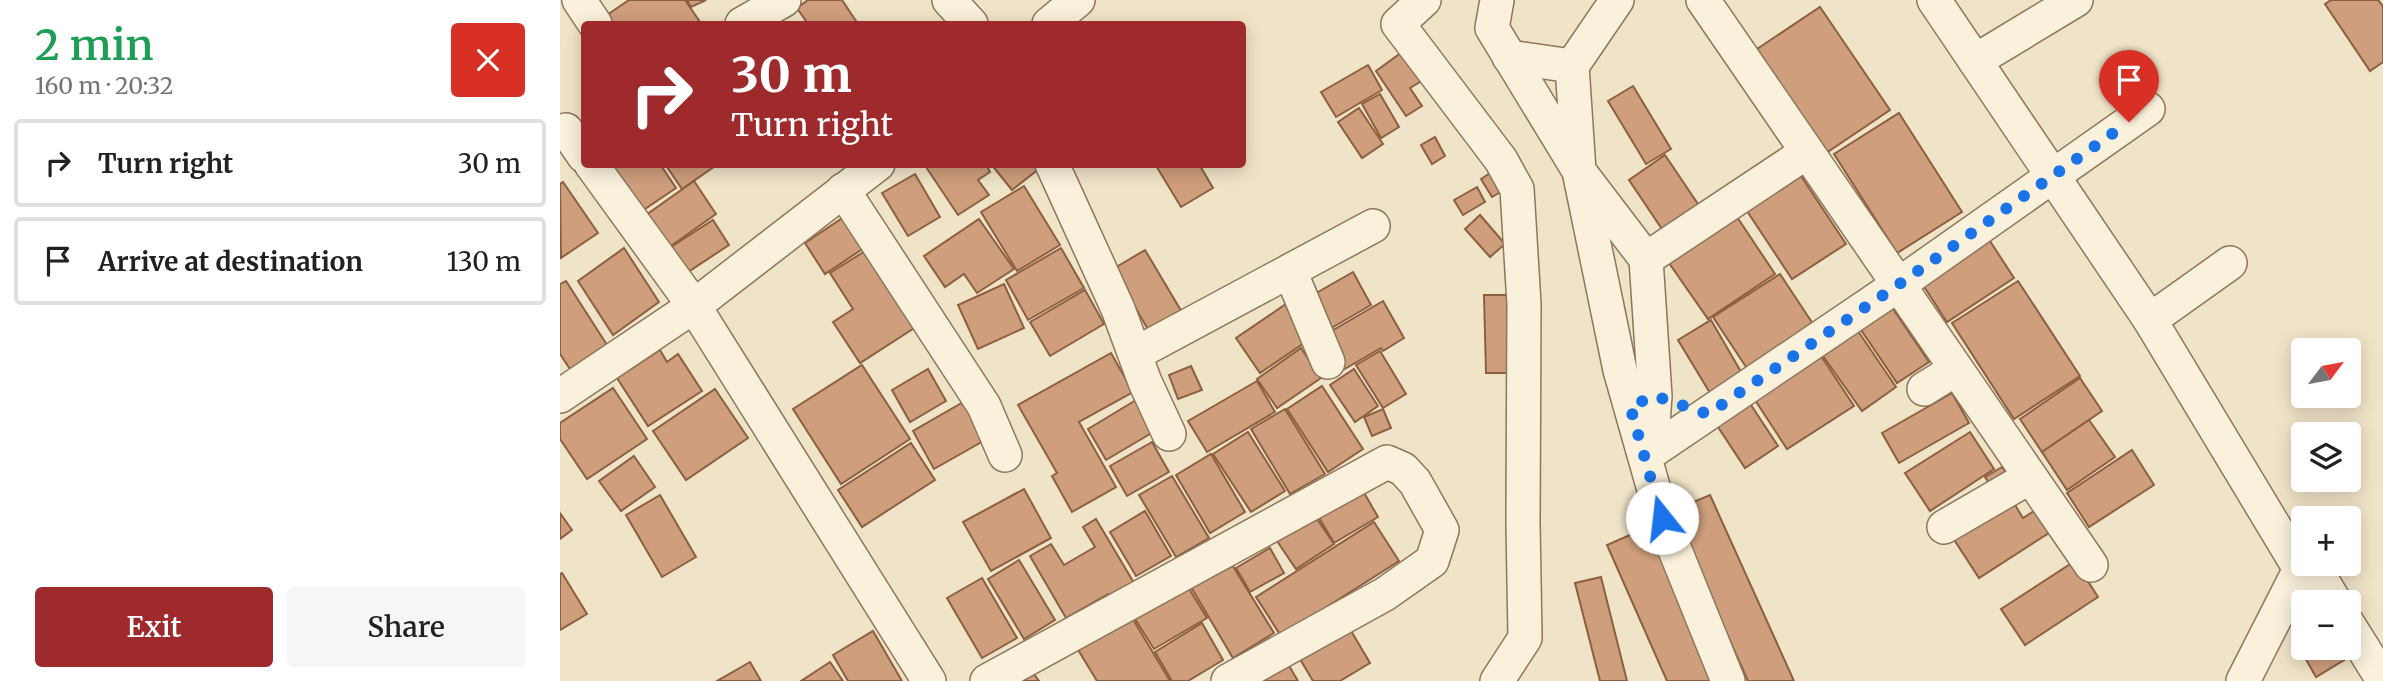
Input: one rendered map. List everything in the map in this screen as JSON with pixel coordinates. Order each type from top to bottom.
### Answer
[{"type":"street","points":[[579,0],[593,21]]},
{"type":"street","points":[[747,21],[784,0]]},
{"type":"street","points":[[949,0],[968,21]]},
{"type":"street","points":[[1053,21],[1078,0]]},
{"type":"street","points":[[1424,0],[1398,24],[1501,160],[1517,189],[1524,304],[1522,523],[1525,638],[1497,681]]},
{"type":"street","points":[[1497,0],[1492,29],[1579,170],[1646,259],[1642,401],[1662,518],[1728,681]]},
{"type":"street","points":[[1617,0],[1572,66],[1579,170],[1620,370],[1642,401],[1651,452],[1898,285],[2148,109]]},
{"type":"street","points":[[1703,0],[2091,565]]},
{"type":"street","points":[[1934,0],[2150,320],[2291,554]]},
{"type":"street","points":[[1975,61],[2076,0]]},
{"type":"street","points":[[1509,57],[1572,66]]},
{"type":"street","points":[[1646,259],[1807,152]]},
{"type":"street","points":[[594,168],[694,306],[929,681]]},
{"type":"street","points":[[560,396],[694,306],[873,168]]},
{"type":"street","points":[[1054,168],[1118,309],[1169,434]]},
{"type":"street","points":[[843,190],[984,406],[1005,455]]},
{"type":"street","points":[[1135,354],[1373,226]]},
{"type":"street","points":[[2150,320],[2230,263]]},
{"type":"street","points":[[1290,271],[1328,362]]},
{"type":"street","points":[[1924,389],[1956,369]]},
{"type":"street","points":[[1642,401],[1708,414]]},
{"type":"street","points":[[987,681],[1387,462],[1403,469],[1415,482],[1442,530],[1432,561],[1385,594],[1228,681]]},
{"type":"street","points":[[1944,527],[2030,477]]},
{"type":"street","points":[[2243,681],[2296,576]]},
{"type":"street","points":[[2361,645],[2383,680]]},
{"type":"building","points":[[629,0],[685,0],[699,21],[611,21],[607,15]]},
{"type":"building","points":[[687,0],[706,0],[691,7]]},
{"type":"building","points":[[808,0],[842,0],[856,21],[806,21],[797,8]]},
{"type":"building","points":[[2331,0],[2378,0],[2383,6],[2383,62],[2370,71],[2325,4]]},
{"type":"building","points":[[1820,7],[1890,110],[1826,153],[1757,49]]},
{"type":"building","points":[[1405,50],[1425,79],[1410,88],[1422,106],[1406,116],[1376,71]]},
{"type":"building","points":[[1368,65],[1382,90],[1336,117],[1321,92]]},
{"type":"building","points":[[1633,86],[1671,149],[1646,164],[1608,101]]},
{"type":"building","points":[[1380,94],[1399,127],[1381,138],[1362,104]]},
{"type":"building","points":[[1359,108],[1383,144],[1362,158],[1338,122]]},
{"type":"building","points":[[1899,113],[1962,212],[1897,253],[1834,154]]},
{"type":"building","points":[[1435,137],[1445,156],[1432,164],[1421,145]]},
{"type":"building","points":[[1665,155],[1704,213],[1668,238],[1629,180]]},
{"type":"building","points":[[610,168],[663,168],[676,188],[639,213]]},
{"type":"building","points":[[668,168],[712,168],[682,189]]},
{"type":"building","points":[[927,168],[988,168],[990,172],[978,180],[989,195],[958,215]]},
{"type":"building","points":[[994,168],[1040,168],[1012,190]]},
{"type":"building","points":[[1157,168],[1201,168],[1213,188],[1181,207]]},
{"type":"building","points":[[1495,170],[1506,189],[1492,197],[1481,179]]},
{"type":"building","points":[[1799,173],[1846,244],[1792,279],[1745,208]]},
{"type":"building","points":[[915,174],[940,217],[908,236],[882,193]]},
{"type":"building","points":[[694,181],[716,214],[668,248],[646,215]]},
{"type":"building","points":[[563,182],[598,233],[561,258],[560,184]]},
{"type":"building","points":[[1024,186],[1060,245],[1017,271],[981,212]]},
{"type":"building","points":[[1477,187],[1485,202],[1463,215],[1454,200]]},
{"type":"building","points":[[847,215],[867,246],[825,274],[805,243]]},
{"type":"building","points":[[1480,215],[1505,244],[1490,257],[1465,229]]},
{"type":"building","points":[[1737,217],[1775,274],[1708,319],[1669,263]]},
{"type":"building","points":[[979,219],[1014,269],[977,293],[964,274],[945,287],[924,256]]},
{"type":"building","points":[[713,220],[729,245],[688,272],[671,247]]},
{"type":"building","points":[[1990,241],[2014,278],[1947,322],[1923,285]]},
{"type":"building","points":[[624,248],[659,302],[613,335],[578,281]]},
{"type":"building","points":[[870,248],[919,325],[860,363],[833,322],[853,309],[830,273]]},
{"type":"building","points":[[1061,248],[1084,288],[1028,320],[1006,280]]},
{"type":"building","points":[[1145,250],[1183,314],[1150,333],[1113,269]]},
{"type":"building","points":[[1353,272],[1371,305],[1323,333],[1304,300]]},
{"type":"building","points":[[1780,274],[1815,327],[1748,370],[1713,317]]},
{"type":"building","points":[[566,281],[607,345],[570,369],[560,354],[560,284]]},
{"type":"building","points":[[2018,281],[2080,376],[2014,419],[1952,323]]},
{"type":"building","points":[[1004,284],[1024,328],[978,349],[958,305]]},
{"type":"building","points":[[1085,290],[1104,324],[1050,356],[1030,322]]},
{"type":"building","points":[[1484,295],[1514,295],[1517,373],[1486,373]]},
{"type":"building","points":[[1383,301],[1404,338],[1343,370],[1323,336]]},
{"type":"building","points":[[1889,303],[1929,362],[1897,383],[1857,324]]},
{"type":"building","points":[[1286,304],[1310,339],[1260,373],[1236,338]]},
{"type":"building","points":[[1711,320],[1748,384],[1716,403],[1678,340]]},
{"type":"building","points":[[1858,331],[1896,387],[1862,411],[1823,356]]},
{"type":"building","points":[[1301,348],[1321,378],[1277,408],[1257,379]]},
{"type":"building","points":[[660,350],[667,362],[678,354],[702,391],[648,426],[617,378]]},
{"type":"building","points":[[1380,351],[1406,394],[1383,408],[1356,365]]},
{"type":"building","points":[[1111,353],[1133,392],[1079,422],[1116,487],[1072,512],[1052,476],[1057,473],[1018,405]]},
{"type":"building","points":[[1821,356],[1854,406],[1787,449],[1755,400]]},
{"type":"building","points":[[862,365],[910,439],[841,484],[793,409]]},
{"type":"building","points":[[1191,366],[1202,390],[1178,399],[1169,375]]},
{"type":"building","points":[[928,369],[946,401],[910,422],[892,390]]},
{"type":"building","points":[[1354,369],[1378,406],[1355,422],[1330,385]]},
{"type":"building","points":[[2080,378],[2102,411],[2042,452],[2020,419]]},
{"type":"building","points":[[1257,381],[1275,412],[1207,452],[1188,421]]},
{"type":"building","points":[[1322,386],[1363,449],[1328,472],[1287,409]]},
{"type":"building","points":[[613,388],[647,439],[587,479],[560,439],[560,423]]},
{"type":"building","points":[[715,389],[748,438],[686,480],[653,431]]},
{"type":"building","points":[[1952,393],[1969,423],[1899,463],[1882,433]]},
{"type":"building","points":[[1136,400],[1155,431],[1106,460],[1088,429]]},
{"type":"building","points":[[965,401],[987,439],[934,469],[913,431]]},
{"type":"building","points":[[1749,402],[1778,446],[1745,468],[1716,424]]},
{"type":"building","points":[[1285,409],[1325,474],[1290,494],[1251,429]]},
{"type":"building","points":[[1383,409],[1391,428],[1372,436],[1364,417]]},
{"type":"building","points":[[2089,420],[2115,457],[2067,490],[2042,452]]},
{"type":"building","points":[[1248,432],[1285,491],[1251,512],[1213,454]]},
{"type":"building","points":[[1970,432],[1994,469],[1930,511],[1905,473]]},
{"type":"building","points":[[1152,442],[1169,472],[1127,496],[1110,466]]},
{"type":"building","points":[[911,443],[935,480],[862,527],[838,490]]},
{"type":"building","points":[[2132,450],[2154,485],[2089,527],[2067,493]]},
{"type":"building","points":[[1211,454],[1245,512],[1210,533],[1176,475]]},
{"type":"building","points":[[634,456],[655,487],[621,511],[599,481]]},
{"type":"building","points":[[2002,467],[2010,479],[1993,489],[1985,477]]},
{"type":"building","points":[[1172,476],[1209,538],[1176,557],[1139,495]]},
{"type":"building","points":[[1024,489],[1051,538],[991,571],[963,522]]},
{"type":"building","points":[[1363,491],[1378,517],[1334,543],[1318,516]]},
{"type":"building","points":[[660,495],[696,557],[662,577],[626,515]]},
{"type":"building","points":[[1710,495],[1794,681],[1748,681],[1682,534],[1695,529],[1684,506]]},
{"type":"building","points":[[2012,500],[2023,518],[2037,509],[2052,531],[1979,578],[1953,538]]},
{"type":"building","points":[[1145,511],[1171,556],[1136,576],[1110,532]]},
{"type":"building","points":[[560,513],[572,530],[560,539]]},
{"type":"building","points":[[1313,513],[1334,544],[1296,569],[1275,538]]},
{"type":"building","points":[[1096,519],[1137,588],[1113,603],[1108,594],[1066,618],[1030,556],[1051,544],[1064,565],[1095,547],[1083,527]]},
{"type":"building","points":[[1374,522],[1399,561],[1281,636],[1256,597]]},
{"type":"building","points":[[1648,527],[1716,681],[1667,681],[1607,545]]},
{"type":"building","points":[[1270,548],[1284,573],[1250,592],[1236,568]]},
{"type":"building","points":[[1019,560],[1055,620],[1024,639],[988,579]]},
{"type":"building","points":[[2075,561],[2098,597],[2025,645],[2001,609]]},
{"type":"building","points":[[1231,563],[1274,633],[1233,658],[1191,587]]},
{"type":"building","points":[[562,573],[587,614],[560,630],[560,574]]},
{"type":"building","points":[[1601,577],[1627,681],[1600,681],[1575,583]]},
{"type":"building","points":[[982,578],[1017,638],[982,658],[947,598]]},
{"type":"building","points":[[1188,587],[1207,618],[1154,649],[1135,619]]},
{"type":"building","points":[[1131,616],[1170,681],[1097,681],[1077,648]]},
{"type":"building","points":[[1202,623],[1223,660],[1188,681],[1172,681],[1155,652]]},
{"type":"building","points":[[1347,624],[1370,663],[1340,681],[1313,681],[1297,654]]},
{"type":"building","points":[[873,631],[902,681],[848,681],[833,655]]},
{"type":"building","points":[[1285,659],[1298,681],[1248,681]]},
{"type":"building","points":[[2306,660],[2344,660],[2316,677]]},
{"type":"building","points":[[750,662],[761,681],[717,681]]},
{"type":"building","points":[[830,662],[843,681],[801,681]]},
{"type":"building","points":[[1034,674],[1039,681],[1022,681]]},
{"type":"route","points":[[1662,518],[1630,406],[1655,396],[1708,414],[1898,285],[2129,122]]}]
